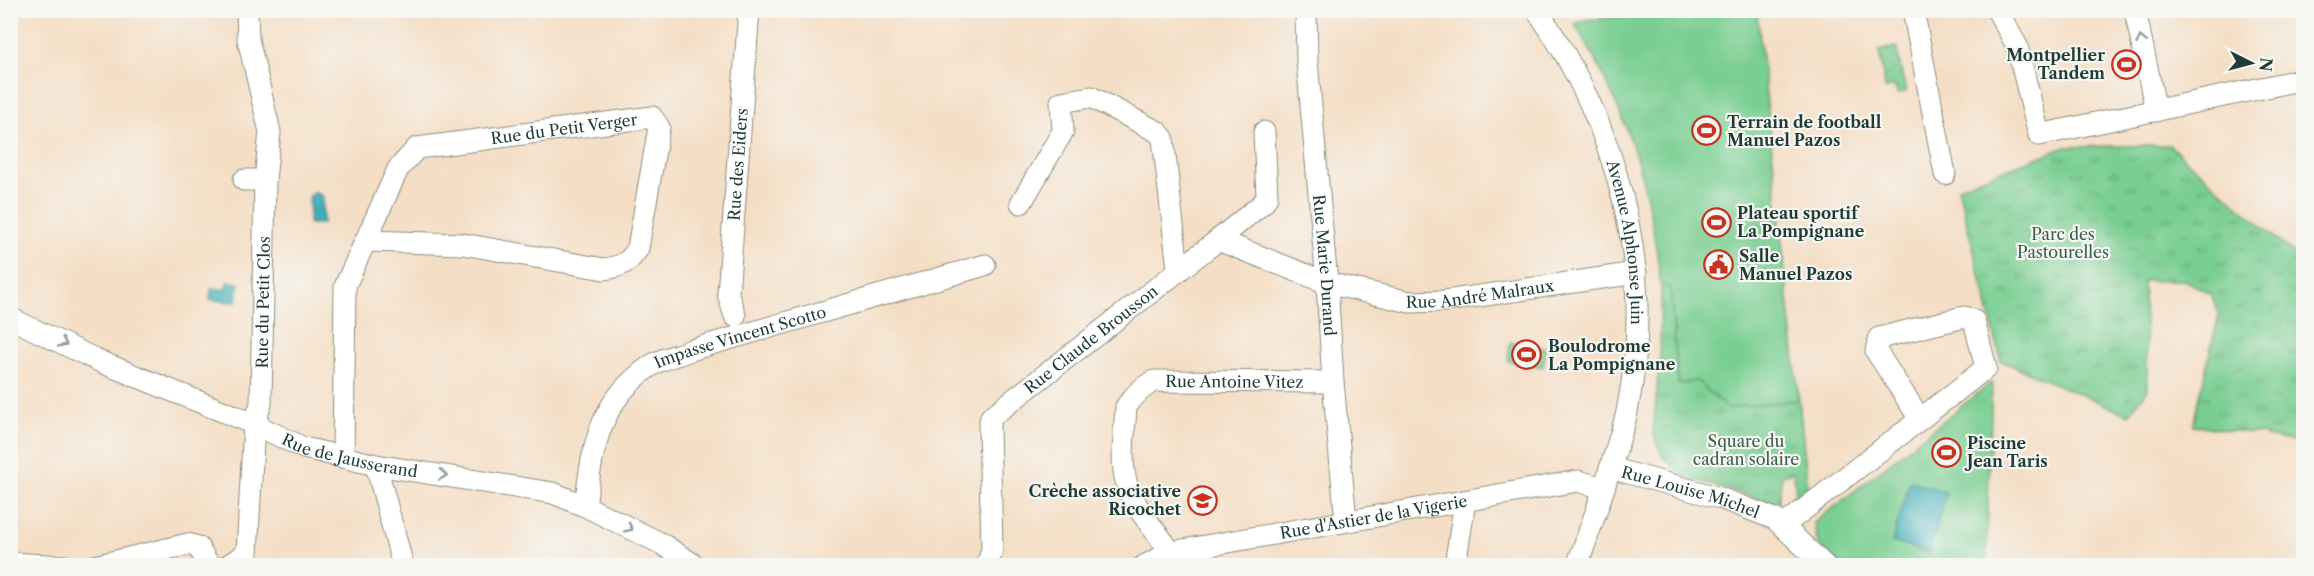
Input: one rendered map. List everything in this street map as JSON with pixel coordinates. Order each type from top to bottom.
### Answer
[{"type":"street","name":"Rue du Petit Clos","points":[[227,566],[247,553],[254,424],[261,404],[265,180],[270,132],[248,39],[247,10]]},
{"type":"street","name":"Rue des Eiders","points":[[735,316],[728,294],[749,10]]},
{"type":"street","name":"Avenue Alphonse Juin","points":[[1537,10],[1581,84],[1614,163],[1625,203],[1636,273],[1638,319],[1628,408],[1607,478],[1576,566]]},
{"type":"street","points":[[1913,10],[1945,174]]},
{"type":"street","points":[[1997,10],[2017,46],[2039,135],[2304,79]]},
{"type":"street","points":[[2135,10],[2156,111]]},
{"type":"street","name":"Rue Marie Durand","points":[[1307,18],[1307,61],[1346,521]]},
{"type":"street","points":[[1021,203],[1063,131],[1061,102],[1091,97],[1158,132],[1163,138],[1178,269]]},
{"type":"street","name":"Rue du Petit Verger","points":[[343,457],[345,286],[398,169],[417,148],[652,117],[659,127],[638,248],[631,260],[618,267],[604,269],[463,244],[367,241]]},
{"type":"street","name":"Rue Claude Brousson","points":[[984,566],[989,560],[992,548],[989,426],[991,417],[1263,203],[1267,197],[1264,132]]},
{"type":"street","points":[[244,180],[265,180]]},
{"type":"street","points":[[1218,240],[1327,283]]},
{"type":"street","name":"Impasse Vincent Scotto","points":[[585,506],[592,456],[601,424],[620,393],[653,364],[691,350],[985,265]]},
{"type":"street","name":"Rue André Malraux","points":[[1327,283],[1410,303],[1445,301],[1636,273]]},
{"type":"street","points":[[1783,526],[1986,368],[1974,321],[1964,317],[1879,338],[1876,351],[1920,419]]},
{"type":"street","name":"Rue de Jausserand","points":[[10,318],[101,362],[254,424],[304,448],[376,465],[546,491],[585,506],[662,544],[696,566]]},
{"type":"street","name":"Rue Antoine Vitez","points":[[1171,552],[1133,498],[1126,482],[1124,469],[1126,406],[1142,387],[1154,381],[1333,382]]},
{"type":"street","points":[[376,465],[403,566]]},
{"type":"street","name":"Rue d'Astier de la Vigerie","points":[[1144,566],[1171,552],[1578,481],[1607,478]]},
{"type":"street","name":"Rue Louise Michel","points":[[1607,478],[1720,498],[1775,519],[1825,566]]},
{"type":"street","points":[[1455,566],[1465,501]]},
{"type":"street","points":[[95,566],[188,544],[198,547],[210,566]]},
{"type":"street","points":[[10,563],[63,566]]},
{"type":"green space","name":"Plateau sportif La Pompignane","points":[[1685,11],[1757,11],[1799,400],[1727,408],[1697,381],[1678,384],[1670,286],[1661,286],[1643,181],[1623,119],[1575,24],[1586,20]]},
{"type":"green space","points":[[1896,47],[1906,92],[1897,94],[1895,86],[1885,88],[1879,51]]},
{"type":"green space","name":"Parc des Pastourelles","points":[[2169,145],[2303,262],[2303,444],[2259,434],[2193,425],[2219,314],[2211,294],[2185,280],[2143,281],[2148,389],[2129,415],[2001,361],[1958,187],[2066,147]]},
{"type":"green space","name":"Square du cadran solaire","points":[[1661,286],[1670,286],[1678,384],[1697,381],[1727,408],[1799,400],[1809,497],[1790,508],[1796,491],[1793,472],[1782,475],[1778,504],[1687,478],[1662,455],[1653,433],[1660,352]]},
{"type":"green space","name":"Boulodrome La Pompignane","points":[[1510,342],[1546,348],[1543,367],[1508,361]]},
{"type":"green space","name":"Piscine Jean Taris","points":[[1992,382],[1986,565],[1841,565],[1818,544],[1814,523]]},
{"type":"water","points":[[314,192],[323,196],[323,224],[309,224],[309,196]]},
{"type":"water","points":[[227,282],[239,283],[237,301],[210,300],[211,288],[226,289]]},
{"type":"water","points":[[1910,481],[1947,492],[1929,553],[1892,542]]},
{"type":"place","name":"Montpellier Tandem","points":[[2126,64]]},
{"type":"place","name":"Terrain de football Manuel Pazos","points":[[1706,131]]},
{"type":"place","name":"Plateau sportif La Pompignane","points":[[1716,222]]},
{"type":"place","name":"Salle Manuel Pazos","points":[[1718,265]]},
{"type":"place","name":"Boulodrome La Pompignane","points":[[1527,355]]},
{"type":"place","name":"Piscine Jean Taris","points":[[1946,452]]},
{"type":"place","name":"Crèche associative Ricochet","points":[[1202,500]]}]
